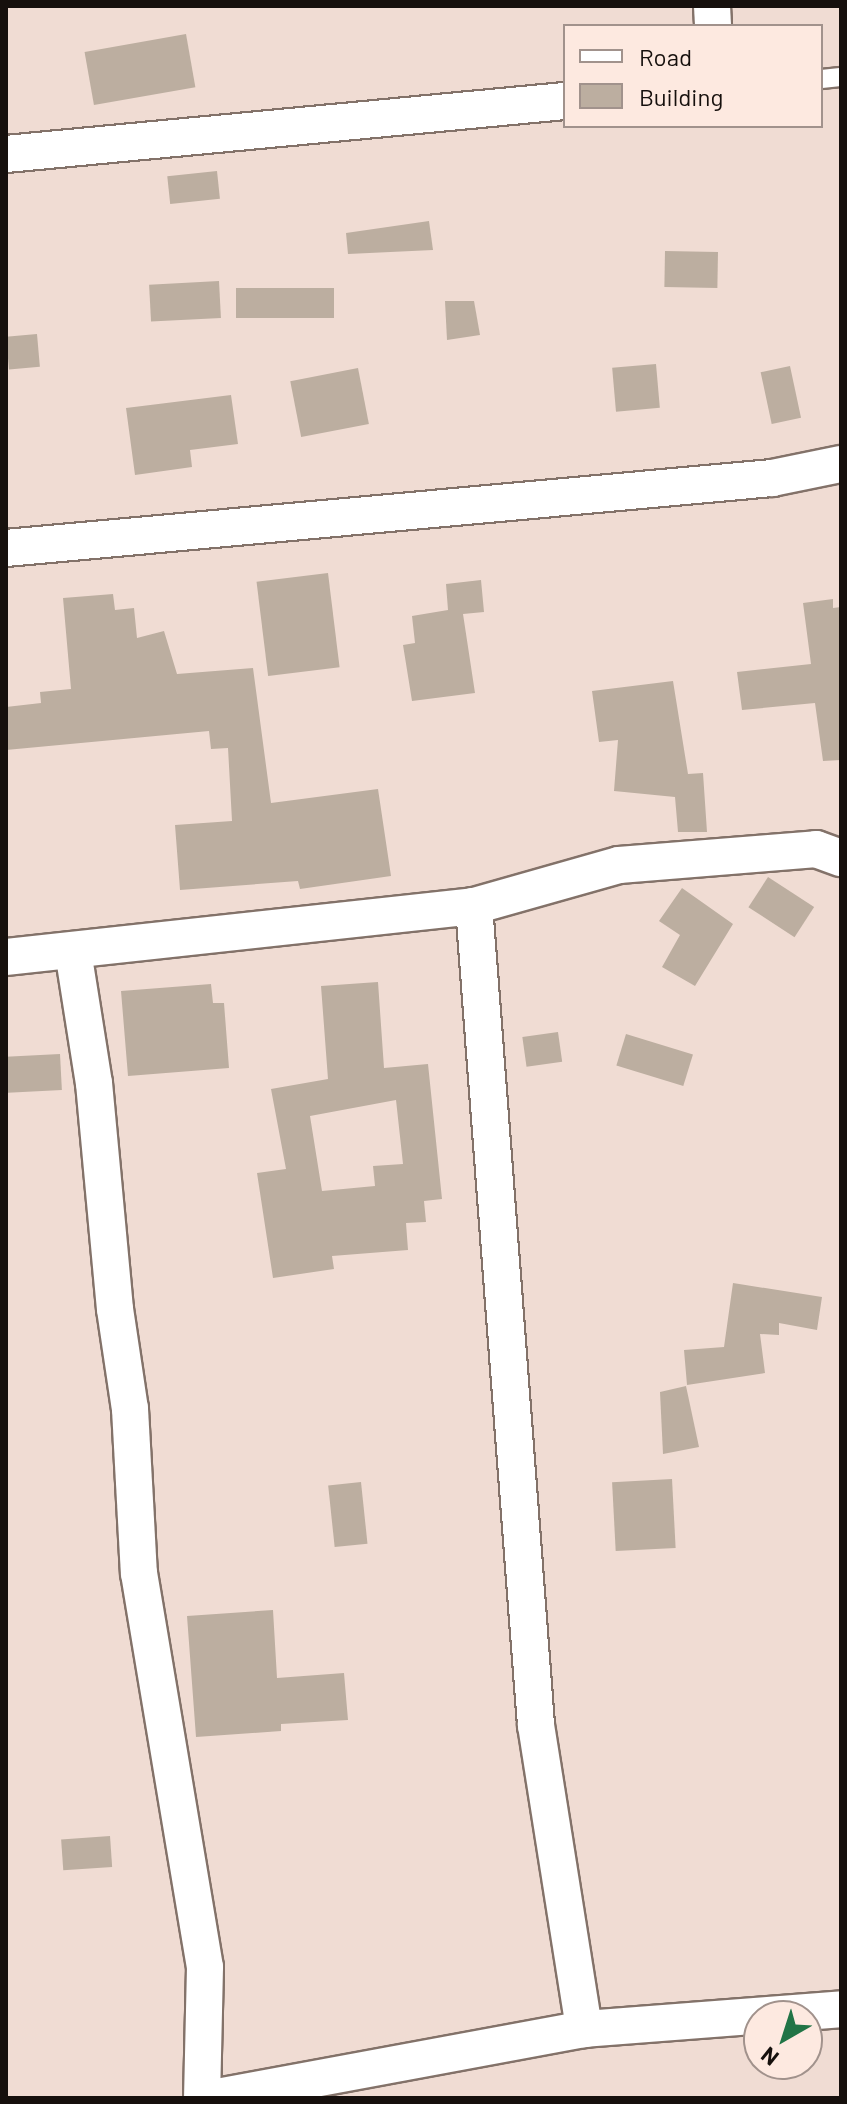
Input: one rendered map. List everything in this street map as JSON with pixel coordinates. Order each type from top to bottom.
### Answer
[{"type":"street","points":[[6,154],[563,101]]},
{"type":"street","points":[[6,548],[772,478],[841,464]]},
{"type":"street","points":[[6,957],[474,906],[619,865],[816,849],[841,858]]},
{"type":"street","points":[[474,906],[536,1725],[584,2029]]},
{"type":"street","points":[[73,951],[94,1083],[115,1309],[130,1409],[139,1573],[205,1967],[202,2098]]},
{"type":"street","points":[[212,2098],[584,2029],[841,2009]]},
{"type":"building","points":[[186,34],[195,87],[94,105],[85,52]]},
{"type":"building","points":[[217,171],[220,199],[170,204],[167,176]]},
{"type":"building","points":[[429,221],[433,250],[348,254],[346,233]]},
{"type":"building","points":[[665,251],[718,252],[717,288],[664,287]]},
{"type":"building","points":[[219,281],[221,318],[151,322],[149,285]]},
{"type":"building","points":[[236,288],[334,288],[334,318],[236,318]]},
{"type":"building","points":[[445,301],[474,301],[480,335],[447,340]]},
{"type":"building","points":[[37,334],[40,367],[9,370],[6,337]]},
{"type":"building","points":[[656,364],[660,408],[616,412],[612,368]]},
{"type":"building","points":[[790,366],[801,418],[772,424],[761,372]]},
{"type":"building","points":[[358,368],[369,424],[301,437],[290,381]]},
{"type":"building","points":[[231,395],[238,444],[190,450],[192,467],[135,475],[126,408]]},
{"type":"building","points":[[328,573],[340,667],[268,676],[257,582]]},
{"type":"building","points":[[481,580],[484,612],[463,614],[475,693],[412,701],[403,645],[415,643],[412,616],[448,610],[446,584]]},
{"type":"building","points":[[113,594],[115,610],[134,608],[137,638],[164,631],[177,674],[253,668],[271,803],[378,789],[391,876],[300,889],[298,881],[180,890],[175,825],[232,821],[228,748],[211,749],[209,731],[6,750],[6,707],[41,703],[40,692],[71,689],[63,598]]},
{"type":"building","points":[[833,599],[833,608],[841,607],[841,760],[823,761],[815,703],[742,710],[737,672],[811,664],[803,603]]},
{"type":"building","points":[[673,681],[688,774],[703,773],[707,832],[678,832],[675,797],[614,791],[618,740],[599,742],[592,691]]},
{"type":"building","points":[[768,877],[814,907],[795,937],[748,907]]},
{"type":"building","points":[[682,888],[733,924],[695,986],[662,967],[680,935],[659,921]]},
{"type":"building","points":[[378,982],[384,1068],[428,1064],[442,1199],[424,1201],[426,1222],[406,1223],[408,1250],[332,1256],[334,1269],[273,1278],[257,1173],[286,1169],[271,1089],[328,1079],[321,986]],"holes":[[[396,1100],[403,1164],[373,1166],[375,1186],[322,1191],[310,1116]]]},
{"type":"building","points":[[211,984],[213,1003],[224,1003],[229,1068],[128,1076],[121,991]]},
{"type":"building","points":[[558,1032],[562,1062],[527,1067],[522,1037]]},
{"type":"building","points":[[626,1034],[693,1054],[683,1086],[616,1066]]},
{"type":"building","points":[[60,1054],[62,1090],[8,1093],[6,1057]]},
{"type":"building","points":[[733,1283],[822,1297],[817,1330],[779,1323],[779,1335],[760,1334],[765,1373],[687,1385],[684,1350],[724,1347]]},
{"type":"building","points":[[686,1386],[699,1447],[663,1454],[660,1392]]},
{"type":"building","points":[[672,1479],[676,1548],[616,1551],[612,1482]]},
{"type":"building","points":[[361,1482],[367,1544],[335,1547],[328,1485]]},
{"type":"building","points":[[273,1610],[277,1678],[344,1673],[348,1720],[281,1724],[281,1731],[196,1737],[187,1616]]},
{"type":"building","points":[[110,1836],[112,1867],[63,1870],[61,1839]]}]
